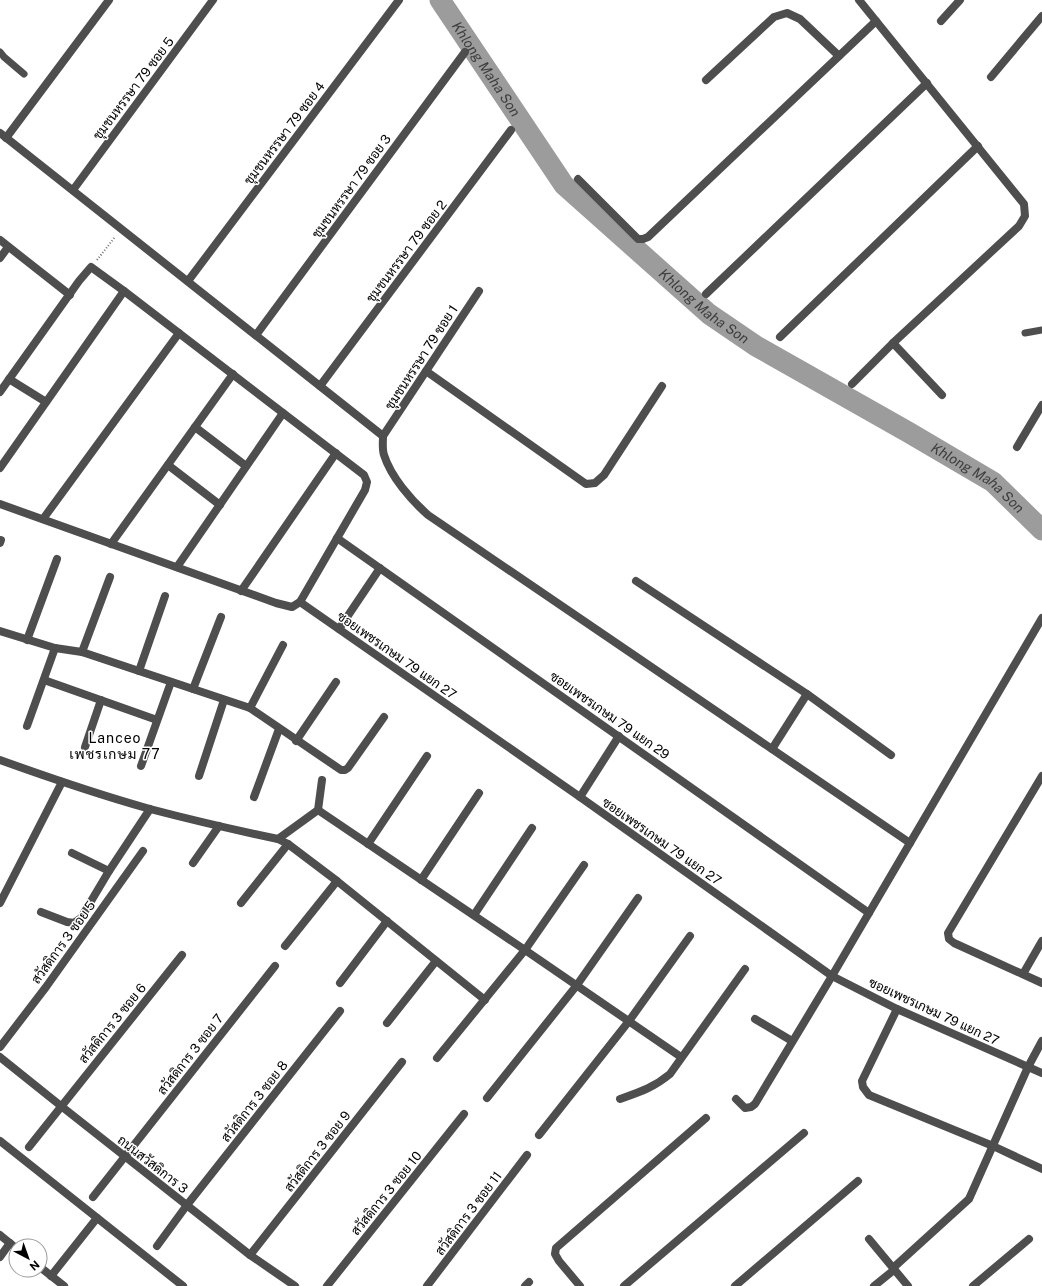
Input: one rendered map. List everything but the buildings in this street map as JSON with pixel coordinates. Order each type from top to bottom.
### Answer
[{"type":"street","points":[[109,0],[3,135],[383,436],[384,454],[396,480],[415,504],[428,515],[910,843]]},
{"type":"street","name":"ชุมชนหรรษา 79 ซอย 5","points":[[73,190],[213,0]]},
{"type":"street","name":"ชุมชนหรรษา 79 ซอย 4","points":[[188,281],[399,0]]},
{"type":"street","points":[[852,384],[1019,226],[1025,216],[1024,204],[859,0]]},
{"type":"street","points":[[940,21],[960,0]]},
{"type":"street","points":[[706,80],[774,17],[787,13],[800,18],[840,56]]},
{"type":"street","points":[[991,77],[1042,16]]},
{"type":"street","points":[[578,179],[638,238],[643,239],[648,237],[876,21]]},
{"type":"street","name":"ชุมชนหรรษา 79 ซอย 3","points":[[256,335],[465,52]]},
{"type":"street","points":[[706,294],[927,83]]},
{"type":"street","name":"ชุมชนหรรษา 79 ซอย 2","points":[[320,386],[511,130]]},
{"type":"street","points":[[780,337],[978,146]]},
{"type":"street","points":[[0,240],[70,295]]},
{"type":"street","points":[[0,258],[8,247]]},
{"type":"street","points":[[0,392],[91,267],[336,453],[364,475],[367,482],[365,490],[300,602],[292,607],[241,591],[0,504]]},
{"type":"street","points":[[0,468],[124,291]]},
{"type":"street","name":"ชุมชนหรรษา 79 ซอย 1","points":[[383,436],[479,291]]},
{"type":"street","points":[[43,519],[179,333]]},
{"type":"street","points":[[893,344],[942,395]]},
{"type":"street","points":[[426,371],[586,484],[595,483],[604,475],[662,386]]},
{"type":"street","points":[[112,544],[233,374]]},
{"type":"street","points":[[9,380],[46,402]]},
{"type":"street","points":[[1017,447],[1041,407]]},
{"type":"street","points":[[177,567],[283,413]]},
{"type":"street","points":[[195,427],[246,466]]},
{"type":"street","points":[[241,591],[336,453]]},
{"type":"street","points":[[168,465],[220,505]]},
{"type":"street","name":"ซอยเพชรเกษม 79 แยก 29","points":[[337,538],[869,913]]},
{"type":"street","points":[[27,640],[57,559]]},
{"type":"street","points":[[339,629],[380,568]]},
{"type":"street","points":[[82,652],[110,577]]},
{"type":"street","points":[[636,581],[807,694],[891,755]]},
{"type":"street","points":[[139,671],[165,596]]},
{"type":"street","name":"ซอยเพชรเกษม 79 แยก 27","points":[[300,602],[580,797],[832,976],[897,1009],[1042,1073]]},
{"type":"street","points":[[193,689],[221,617]]},
{"type":"street","points":[[736,1099],[745,1108],[755,1104],[832,976],[1042,618]]},
{"type":"street","points":[[0,631],[55,648],[82,652],[250,708],[296,741],[341,770],[348,768],[384,717]]},
{"type":"street","points":[[250,708],[283,645]]},
{"type":"street","points":[[27,726],[55,648]]},
{"type":"street","points":[[44,680],[157,720]]},
{"type":"street","points":[[141,766],[171,682]]},
{"type":"street","points":[[296,741],[336,682]]},
{"type":"street","points":[[772,749],[807,694]]},
{"type":"street","points":[[85,747],[101,700]]},
{"type":"street","points":[[199,776],[224,700]]},
{"type":"street","points":[[254,797],[279,729]]},
{"type":"street","points":[[580,797],[619,736]]},
{"type":"street","points":[[368,844],[427,756]]},
{"type":"street","points":[[0,760],[62,782],[150,809],[278,839],[288,844],[337,881],[484,1000]]},
{"type":"street","points":[[1042,776],[948,933],[949,939],[954,943],[1042,983]]},
{"type":"street","points":[[278,839],[318,810],[322,780]]},
{"type":"street","points":[[0,903],[62,782]]},
{"type":"street","points":[[421,880],[480,792]]},
{"type":"street","points":[[41,912],[67,922],[74,923],[81,918],[109,871],[150,809]]},
{"type":"street","points":[[318,810],[681,1057]]},
{"type":"street","points":[[193,863],[218,826]]},
{"type":"street","points":[[474,915],[532,828]]},
{"type":"street","points":[[241,903],[288,844]]},
{"type":"street","name":"สวัสดิการ 3 ซอย 5","points":[[0,1046],[46,987],[143,851]]},
{"type":"street","points":[[72,854],[109,871]]},
{"type":"street","points":[[437,1058],[525,950],[584,865]]},
{"type":"street","points":[[286,946],[337,881]]},
{"type":"street","points":[[487,1098],[577,985],[638,898]]},
{"type":"street","points":[[340,983],[387,921]]},
{"type":"street","points":[[539,1135],[629,1021],[690,936]]},
{"type":"street","points":[[1023,974],[1042,941]]},
{"type":"street","name":"สวัสดิการ 3 ซอย 6","points":[[29,1147],[182,955]]},
{"type":"street","points":[[387,1023],[436,961]]},
{"type":"street","name":"สวัสดิการ 3 ซอย 7","points":[[94,1197],[275,966]]},
{"type":"street","points":[[620,1099],[648,1089],[659,1083],[670,1074],[745,969]]},
{"type":"street","points":[[897,1009],[862,1081],[862,1087],[869,1095],[993,1146],[1042,1168]]},
{"type":"street","name":"สวัสดิการ 3 ซอย 8","points":[[157,1246],[186,1205],[340,1011]]},
{"type":"street","points":[[755,1019],[792,1041]]},
{"type":"street","points":[[874,1286],[969,1199],[1028,1067],[1042,1041]]},
{"type":"street","name":"ถนนสวัสดิการ 3","points":[[0,1057],[124,1157],[250,1255],[295,1286]]},
{"type":"street","name":"สวัสดิการ 3 ซอย 9","points":[[250,1255],[402,1062]]},
{"type":"street","name":"สวัสดิการ 3 ซอย 10","points":[[327,1286],[464,1114]]},
{"type":"street","points":[[580,1286],[559,1262],[555,1254],[556,1248],[706,1118]]},
{"type":"street","points":[[624,1286],[804,1133]]},
{"type":"street","points":[[0,1141],[183,1286]]},
{"type":"street","name":"สวัสดิการ 3 ซอย 11","points":[[428,1286],[527,1155]]},
{"type":"street","points":[[735,1286],[858,1181]]},
{"type":"street","points":[[51,1276],[97,1218]]},
{"type":"street","points":[[0,1235],[8,1242]]},
{"type":"street","points":[[869,1239],[908,1286]]},
{"type":"street","points":[[973,1286],[1029,1239]]},
{"type":"street","points":[[0,1258],[8,1251]]},
{"type":"street","points":[[48,1274],[64,1286]]},
{"type":"lane","points":[[0,52],[24,74]]},
{"type":"lane","points":[[1025,333],[1042,330]]},
{"type":"path","points":[[91,267],[122,228]]},
{"type":"waterway","name":"Khlong Maha Son","points":[[440,0],[564,185],[709,314],[756,346],[993,482],[1042,530]]},
{"type":"district","name":"Lanceo เพชรเกษม 77","points":[[115,746]]}]
